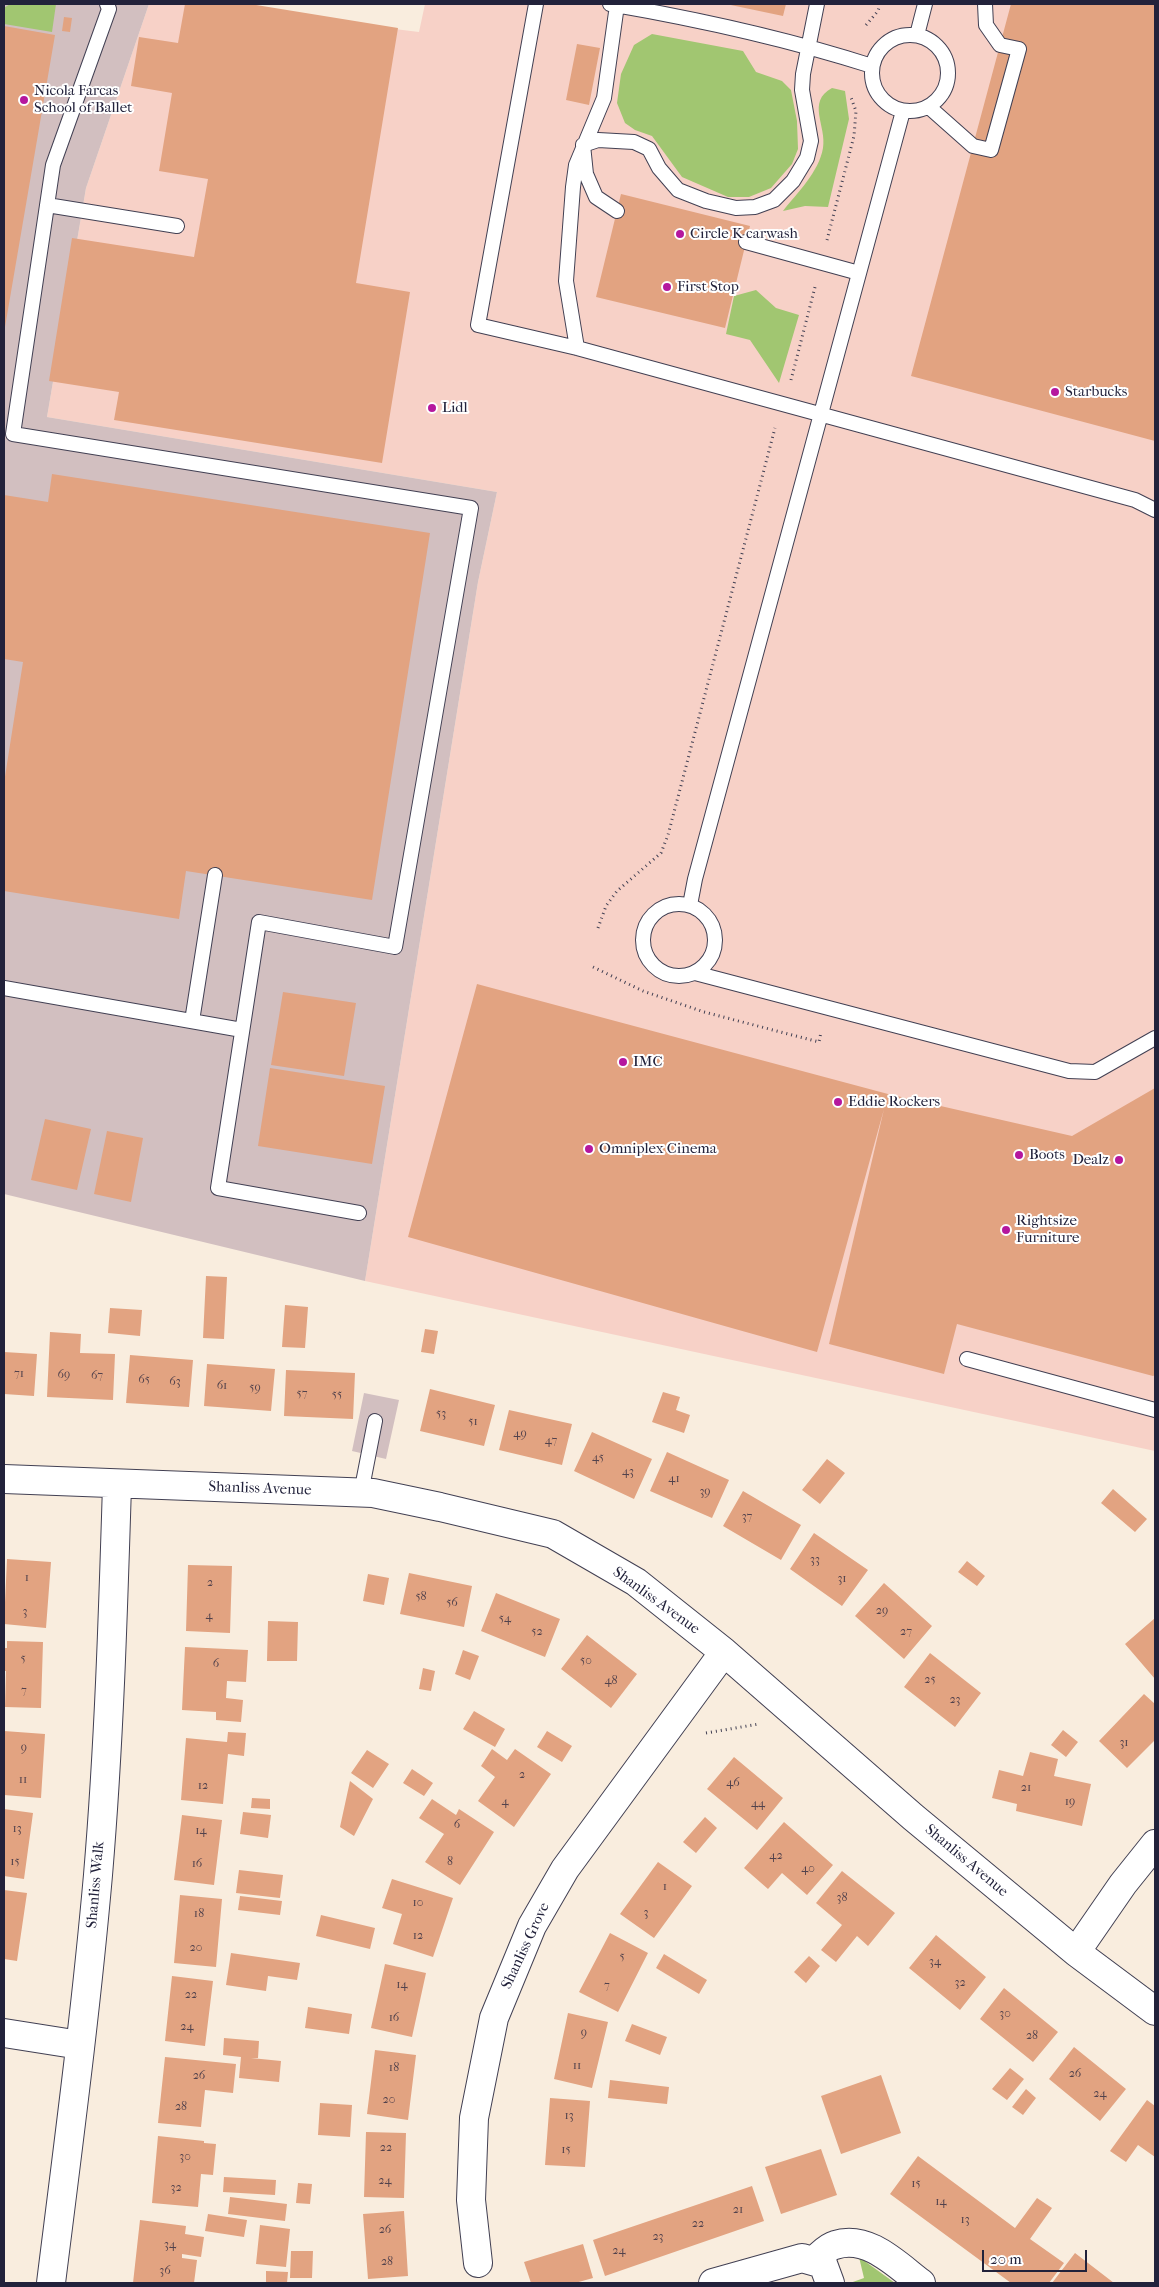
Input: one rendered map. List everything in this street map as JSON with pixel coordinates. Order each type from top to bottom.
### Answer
[{"type":"street","name":"Shanliss Avenue","points":[[4,1479],[118,1485],[361,1493],[440,1507],[553,1534],[636,1582],[724,1652],[913,1817],[1076,1952],[1155,2011]]},
{"type":"street","name":"Shanliss Walk","points":[[51,2283],[80,2045],[98,1873],[113,1632],[118,1485]]},
{"type":"street","name":"Shanliss Grove","points":[[478,2263],[471,2200],[474,2118],[494,2018],[532,1926],[565,1869],[724,1652]]},
{"type":"street","points":[[1076,1952],[1123,1884],[1155,1844]]},
{"type":"street","points":[[4,2033],[80,2045]]},
{"type":"street","points":[[813,2261],[833,2245],[853,2241],[884,2254],[921,2283]]},
{"type":"street","points":[[713,2283],[802,2258],[823,2264],[830,2283]]},
{"type":"lane","points":[[107,4],[109,9],[53,165],[13,434],[471,508],[395,947],[259,922],[218,1188],[359,1213]]},
{"type":"lane","points":[[536,4],[478,325],[577,348],[1135,500],[1155,510]]},
{"type":"lane","points":[[577,348],[566,281],[576,164],[604,98],[613,4],[659,8],[872,66]]},
{"type":"lane","points":[[583,145],[598,140],[634,142],[649,149],[659,168],[678,190],[706,201],[736,208],[755,207],[774,200],[793,181],[807,158],[811,140],[802,90],[817,4]]},
{"type":"lane","points":[[917,35],[925,4]]},
{"type":"lane","points":[[929,107],[973,146],[992,150],[1019,49],[1000,44],[986,25],[985,4]]},
{"type":"lane","points":[[905,34],[917,35],[930,40],[940,49],[946,60],[949,74],[946,87],[939,98],[929,107],[916,111],[903,111],[892,107],[882,99],[875,89],[872,78],[872,66],[876,54],[894,38],[905,34]]},
{"type":"lane","points":[[690,905],[695,879],[819,415],[903,111]]},
{"type":"lane","points":[[583,145],[586,174],[596,198],[617,211]]},
{"type":"lane","points":[[47,205],[177,226]]},
{"type":"lane","points":[[746,242],[859,273]]},
{"type":"lane","points":[[192,1022],[215,875]]},
{"type":"lane","points":[[690,905],[701,911],[709,920],[714,932],[715,944],[712,956],[705,966],[695,973],[684,976],[672,976],[662,972],[649,961],[643,945],[643,933],[647,921],[666,906],[690,905]]},
{"type":"lane","points":[[695,973],[1069,1071],[1095,1072],[1155,1038]]},
{"type":"lane","points":[[4,988],[242,1030]]},
{"type":"lane","points":[[968,1359],[1155,1410]]},
{"type":"lane","points":[[361,1493],[375,1421]]},
{"type":"path","points":[[866,25],[878,11],[880,4]]},
{"type":"path","points":[[598,928],[606,906],[616,891],[661,853],[668,835],[776,423]]},
{"type":"path","points":[[593,967],[643,992],[695,1009],[819,1042],[827,1007]]},
{"type":"path","points":[[700,1739],[706,1733],[765,1723]]},
{"type":"shaded area","points":[[4,4],[149,4],[86,188],[47,417],[497,492],[478,582],[365,1281],[4,1194]]},
{"type":"shaded area","points":[[149,4],[191,4],[419,32],[425,4],[1155,4],[1155,1451],[365,1281],[478,582],[497,492],[47,417],[86,188]]},
{"type":"shaded area","points":[[364,1393],[399,1400],[386,1459],[352,1451]]},
{"type":"green space","points":[[10,4],[56,4],[52,32],[4,24],[4,8]]},
{"type":"green space","points":[[652,34],[743,51],[756,72],[782,81],[791,90],[797,121],[798,149],[792,164],[771,188],[749,197],[728,197],[682,177],[652,136],[635,130],[625,123],[617,103],[621,74],[634,45]]},
{"type":"green space","points":[[832,88],[845,91],[849,119],[828,207],[805,206],[783,211],[807,182],[821,157],[823,140],[819,115],[820,100]]},
{"type":"green space","points":[[756,290],[776,308],[799,315],[779,383],[750,340],[726,334],[734,296]]},
{"type":"green space","points":[[859,2257],[895,2283],[850,2283],[864,2278]]},
{"type":"building","points":[[185,4],[250,4],[398,28],[356,283],[410,292],[382,463],[114,420],[119,392],[49,381],[72,238],[194,257],[208,179],[159,171],[172,93],[131,86],[139,37],[178,43]]},
{"type":"building","points":[[726,4],[786,4],[783,16]]},
{"type":"building","points":[[1011,4],[1155,4],[1155,441],[911,376]]},
{"type":"building","points":[[64,17],[72,18],[70,32],[62,31]]},
{"type":"building","name":"Nicola Farcas School of Ballet","points":[[4,26],[55,35],[5,327],[4,327]]},
{"type":"building","points":[[577,44],[600,48],[589,105],[566,100]]},
{"type":"building","points":[[621,194],[750,226],[725,328],[596,297]]},
{"type":"building","points":[[52,474],[430,533],[372,900],[186,871],[179,919],[4,891],[4,783],[23,662],[4,659],[4,495],[48,502]]},
{"type":"building","points":[[477,984],[888,1094],[1072,1136],[1155,1088],[1155,1375],[957,1324],[944,1374],[829,1344],[884,1109],[817,1352],[408,1237]]},
{"type":"building","points":[[283,992],[356,1003],[344,1076],[271,1065]]},
{"type":"building","points":[[270,1068],[385,1086],[372,1164],[258,1146]]},
{"type":"building","points":[[45,1119],[91,1129],[77,1190],[31,1180]]},
{"type":"building","points":[[107,1131],[143,1138],[131,1202],[94,1194]]},
{"type":"building","points":[[206,1276],[227,1277],[224,1339],[203,1338]]},
{"type":"building","points":[[285,1305],[308,1307],[305,1348],[282,1347]]},
{"type":"building","points":[[110,1308],[142,1310],[140,1336],[108,1333]]},
{"type":"building","points":[[425,1329],[438,1331],[434,1354],[421,1352]]},
{"type":"building","points":[[50,1332],[81,1334],[80,1353],[115,1354],[113,1400],[47,1397]]},
{"type":"building","points":[[4,1352],[37,1354],[34,1396],[4,1394]]},
{"type":"building","points":[[130,1355],[193,1360],[189,1407],[126,1403]]},
{"type":"building","points":[[207,1364],[275,1369],[271,1411],[204,1406]]},
{"type":"building","points":[[286,1370],[355,1373],[353,1419],[284,1416]]},
{"type":"building","points":[[430,1389],[495,1405],[484,1446],[420,1431]]},
{"type":"building","points":[[663,1392],[680,1397],[676,1410],[690,1415],[684,1433],[652,1422]]},
{"type":"building","points":[[509,1410],[572,1424],[562,1465],[499,1450]]},
{"type":"building","points":[[592,1432],[652,1459],[634,1499],[574,1471]]},
{"type":"building","points":[[667,1452],[729,1480],[712,1518],[650,1491]]},
{"type":"building","points":[[827,1459],[845,1473],[820,1504],[802,1490]]},
{"type":"building","points":[[1113,1489],[1147,1519],[1135,1532],[1101,1503]]},
{"type":"building","points":[[743,1491],[801,1525],[781,1560],[723,1526]]},
{"type":"building","points":[[814,1533],[868,1570],[842,1606],[790,1569]]},
{"type":"building","points":[[7,1559],[51,1562],[46,1628],[4,1624]]},
{"type":"building","points":[[967,1561],[985,1576],[977,1586],[958,1572]]},
{"type":"building","points":[[188,1565],[232,1566],[230,1633],[186,1631]]},
{"type":"building","points":[[409,1573],[472,1586],[464,1627],[400,1614]]},
{"type":"building","points":[[368,1574],[389,1578],[384,1605],[363,1601]]},
{"type":"building","points":[[884,1583],[932,1626],[904,1659],[855,1616]]},
{"type":"building","points":[[496,1593],[560,1619],[545,1657],[481,1631]]},
{"type":"building","points":[[1155,1618],[1155,1679],[1125,1644]]},
{"type":"building","points":[[268,1621],[298,1622],[297,1661],[267,1661]]},
{"type":"building","points":[[587,1635],[637,1674],[611,1708],[561,1669]]},
{"type":"building","points":[[7,1641],[43,1642],[41,1708],[5,1707],[6,1671],[4,1671],[4,1648],[7,1648]]},
{"type":"building","points":[[185,1647],[248,1650],[246,1682],[227,1681],[226,1698],[243,1700],[241,1722],[216,1720],[216,1712],[182,1710]]},
{"type":"building","points":[[463,1650],[479,1656],[470,1680],[455,1674]]},
{"type":"building","points":[[930,1653],[981,1693],[955,1727],[904,1687]]},
{"type":"building","points":[[423,1668],[435,1671],[431,1691],[419,1689]]},
{"type":"building","points":[[1144,1694],[1155,1704],[1155,1740],[1127,1768],[1099,1741]]},
{"type":"building","points":[[474,1711],[505,1729],[495,1747],[463,1729]]},
{"type":"building","points":[[1063,1730],[1078,1742],[1066,1757],[1051,1745]]},
{"type":"building","points":[[4,1731],[45,1734],[41,1798],[4,1795]]},
{"type":"building","points":[[547,1731],[572,1746],[562,1762],[537,1747]]},
{"type":"building","points":[[228,1732],[246,1733],[244,1756],[228,1754],[223,1804],[181,1800],[186,1738],[227,1742]]},
{"type":"building","points":[[492,1749],[507,1760],[515,1749],[551,1774],[514,1827],[478,1801],[495,1777],[481,1766]]},
{"type":"building","points":[[367,1750],[389,1764],[373,1788],[351,1773]]},
{"type":"building","points":[[1030,1752],[1058,1759],[1054,1776],[1091,1784],[1082,1826],[1016,1811],[1017,1804],[992,1798],[999,1770],[1023,1776]]},
{"type":"building","points":[[734,1757],[783,1798],[757,1830],[707,1789]]},
{"type":"building","points":[[412,1769],[433,1783],[424,1796],[403,1783]]},
{"type":"building","points":[[350,1781],[373,1799],[354,1836],[340,1827]]},
{"type":"building","points":[[252,1798],[270,1799],[270,1809],[251,1808]]},
{"type":"building","points":[[432,1799],[456,1815],[459,1809],[494,1832],[460,1885],[425,1862],[444,1834],[419,1818]]},
{"type":"building","points":[[4,1809],[33,1813],[24,1879],[4,1876]]},
{"type":"building","points":[[243,1812],[271,1815],[268,1838],[240,1834]]},
{"type":"building","points":[[182,1815],[222,1820],[214,1885],[174,1880]]},
{"type":"building","points":[[705,1817],[717,1828],[696,1853],[683,1842]]},
{"type":"building","points":[[784,1822],[833,1865],[807,1895],[782,1873],[768,1889],[744,1868]]},
{"type":"building","points":[[658,1862],[692,1886],[654,1938],[620,1914]]},
{"type":"building","points":[[239,1870],[283,1875],[280,1898],[236,1893]]},
{"type":"building","points":[[842,1871],[895,1913],[868,1946],[857,1936],[836,1962],[821,1950],[842,1925],[816,1903]]},
{"type":"building","points":[[392,1879],[453,1898],[433,1957],[393,1944],[402,1914],[382,1908]]},
{"type":"building","points":[[4,1890],[27,1893],[17,1961],[4,1959]]},
{"type":"building","points":[[180,1895],[222,1899],[216,1967],[174,1963]]},
{"type":"building","points":[[240,1896],[282,1901],[280,1915],[238,1910]]},
{"type":"building","points":[[321,1915],[375,1928],[370,1949],[316,1936]]},
{"type":"building","points":[[610,1933],[648,1953],[618,2012],[579,1992]]},
{"type":"building","points":[[936,1935],[986,1977],[960,2010],[909,1968]]},
{"type":"building","points":[[231,1953],[300,1963],[297,1980],[268,1976],[266,1991],[226,1985]]},
{"type":"building","points":[[664,1954],[707,1980],[699,1994],[656,1968]]},
{"type":"building","points":[[809,1956],[820,1966],[806,1983],[794,1972]]},
{"type":"building","points":[[385,1964],[426,1973],[412,2037],[371,2028]]},
{"type":"building","points":[[172,1976],[213,1981],[205,2046],[165,2041]]},
{"type":"building","points":[[1004,1988],[1058,2032],[1033,2062],[980,2019]]},
{"type":"building","points":[[308,2007],[352,2014],[349,2034],[305,2028]]},
{"type":"building","points":[[568,2013],[608,2022],[592,2088],[554,2079]]},
{"type":"building","points":[[632,2024],[667,2037],[660,2055],[625,2041]]},
{"type":"building","points":[[224,2038],[259,2041],[258,2058],[251,2058],[281,2061],[279,2082],[239,2078],[241,2057],[223,2055]]},
{"type":"building","points":[[1074,2047],[1126,2089],[1100,2121],[1049,2079]]},
{"type":"building","points":[[375,2050],[416,2055],[408,2120],[367,2114]]},
{"type":"building","points":[[165,2057],[236,2064],[233,2093],[205,2090],[201,2127],[158,2123]]},
{"type":"building","points":[[1010,2068],[1024,2079],[1007,2100],[992,2089]]},
{"type":"building","points":[[881,2075],[901,2133],[841,2154],[821,2096]]},
{"type":"building","points":[[610,2080],[669,2087],[667,2104],[608,2098]]},
{"type":"building","points":[[1026,2089],[1036,2098],[1023,2115],[1012,2107]]},
{"type":"building","points":[[550,2098],[590,2101],[585,2167],[545,2165]]},
{"type":"building","points":[[1147,2100],[1155,2106],[1155,2157],[1138,2145],[1126,2162],[1110,2151]]},
{"type":"building","points":[[320,2103],[352,2105],[350,2137],[318,2135]]},
{"type":"building","points":[[366,2132],[406,2133],[404,2198],[364,2197]]},
{"type":"building","points":[[158,2136],[216,2144],[213,2175],[201,2174],[198,2207],[152,2203]]},
{"type":"building","points":[[821,2149],[837,2195],[781,2214],[765,2167]]},
{"type":"building","points":[[918,2156],[1015,2228],[1037,2198],[1052,2208],[1030,2239],[1064,2263],[1049,2283],[1011,2283],[890,2194]]},
{"type":"building","points":[[224,2177],[276,2180],[275,2195],[223,2192]]},
{"type":"building","points":[[298,2183],[312,2184],[310,2204],[296,2203]]},
{"type":"building","points":[[752,2186],[764,2221],[605,2276],[593,2240]]},
{"type":"building","points":[[230,2197],[287,2204],[285,2221],[228,2214]]},
{"type":"building","points":[[404,2211],[408,2276],[368,2279],[363,2214]]},
{"type":"building","points":[[208,2214],[247,2220],[244,2237],[205,2231]]},
{"type":"building","points":[[140,2220],[186,2226],[185,2234],[204,2237],[201,2257],[182,2254],[182,2258],[197,2260],[194,2283],[133,2283]]},
{"type":"building","points":[[260,2225],[290,2229],[286,2267],[256,2264]]},
{"type":"building","points":[[583,2244],[593,2278],[575,2283],[531,2283],[524,2262]]},
{"type":"building","points":[[291,2251],[313,2251],[312,2278],[290,2278]]},
{"type":"building","points":[[1075,2253],[1114,2283],[1052,2283]]},
{"type":"building","points":[[266,2271],[288,2272],[287,2283],[266,2283]]},
{"type":"place","name":"Nicola Farcas School of Ballet","points":[[24,100]]},
{"type":"place","name":"Circle K carwash","points":[[680,234]]},
{"type":"place","name":"First Stop","points":[[667,287]]},
{"type":"place","name":"Starbucks","points":[[1055,392]]},
{"type":"place","name":"Lidl","points":[[432,408]]},
{"type":"place","name":"IMC","points":[[623,1062]]},
{"type":"place","name":"Eddie Rockers","points":[[838,1102]]},
{"type":"place","name":"Omniplex Cinema","points":[[589,1149]]},
{"type":"place","name":"Boots","points":[[1019,1155]]},
{"type":"place","name":"Dealz","points":[[1119,1160]]},
{"type":"place","name":"Rightsize Furniture","points":[[1006,1230]]}]
